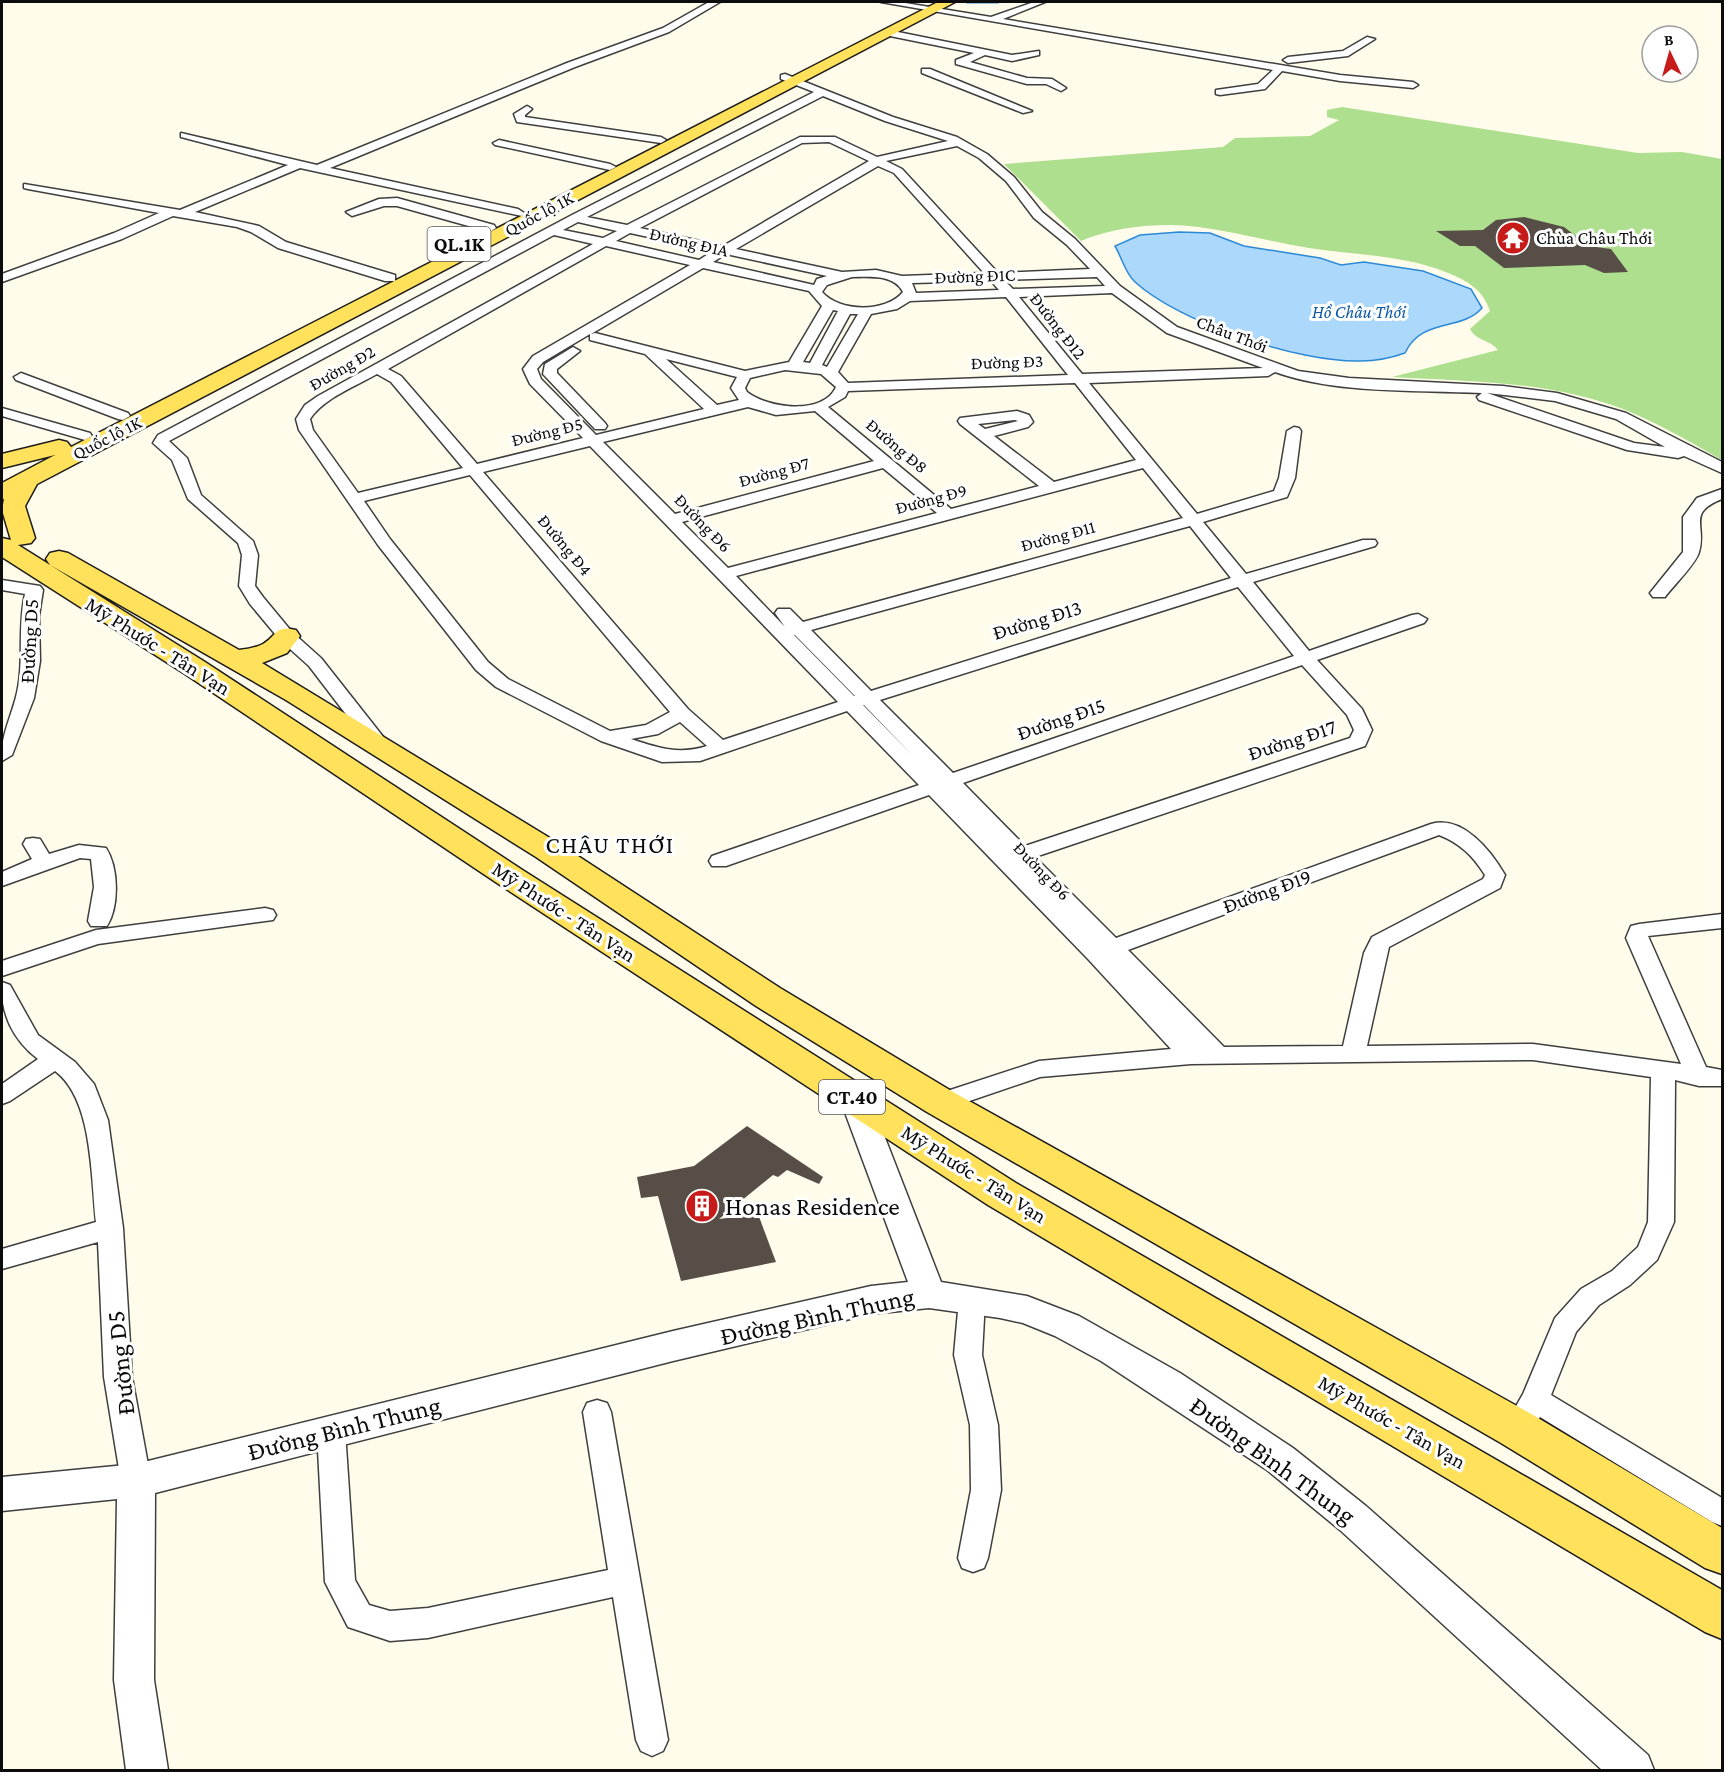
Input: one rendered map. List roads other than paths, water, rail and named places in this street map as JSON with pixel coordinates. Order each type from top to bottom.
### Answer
[{"type":"main road","name":"Quốc lộ 1K","points":[[2,478],[661,140],[888,33],[934,4]]},
{"type":"main road","name":"Quốc lộ 1K","points":[[2,492],[934,4]]},
{"type":"main road","points":[[2,461],[74,441]]},
{"type":"main road","points":[[6,540],[14,520],[13,506],[27,479]]},
{"type":"main road","name":"Mỹ Phước - Tân Vạn","points":[[6,540],[51,590],[195,668],[512,878],[1011,1199],[1722,1616]]},
{"type":"main road","name":"Mỹ Phước - Tân Vạn","points":[[6,540],[236,659],[548,850],[768,997],[940,1102],[1526,1414],[1722,1553]]},
{"type":"main road","points":[[236,659],[269,653],[282,644],[286,636]]},
{"type":"main road","points":[[897,1126],[940,1102]]},
{"type":"street","points":[[318,169],[571,65],[666,30],[715,2]]},
{"type":"street","points":[[886,2],[934,4],[994,20],[1340,78],[1413,85]]},
{"type":"street","points":[[994,20],[1041,2]]},
{"type":"street","points":[[888,33],[1017,58],[1036,53]]},
{"type":"street","points":[[1255,63],[1341,55],[1370,39]]},
{"type":"street","points":[[986,53],[926,71],[1027,111]]},
{"type":"street","points":[[951,64],[1027,81],[1048,81],[1061,88]]},
{"type":"street","points":[[1220,92],[1261,87],[1280,68]]},
{"type":"street","name":"Châu Thới","points":[[791,79],[965,145],[1010,179],[1038,215],[1071,242],[1107,281],[1172,330],[1281,372],[1349,382],[1527,393],[1580,403],[1621,416],[1722,468]]},
{"type":"street","points":[[381,747],[315,662],[286,636],[247,586],[250,555],[245,541],[194,496],[179,458],[161,443],[163,438],[572,221],[824,91]]},
{"type":"street","points":[[527,109],[519,114],[521,120],[661,140]]},
{"type":"street","points":[[185,135],[318,169],[518,213]]},
{"type":"street","name":"Đường Đ2","points":[[721,748],[693,758],[678,759],[662,756],[608,737],[502,683],[482,666],[354,499],[306,430],[303,418],[310,408],[323,399],[617,235],[800,140],[831,139],[882,163]]},
{"type":"street","points":[[499,143],[610,166]]},
{"type":"street","name":"Đường Đ6","points":[[602,438],[550,375],[550,367],[568,347],[882,163],[965,145]]},
{"type":"street","name":"Đường Đ12","points":[[882,163],[898,171],[1002,285],[1192,519]]},
{"type":"street","points":[[2,278],[118,236],[299,164]]},
{"type":"street","points":[[28,186],[239,224],[270,237],[282,245],[390,278]]},
{"type":"street","points":[[352,212],[383,202],[397,202],[490,228]]},
{"type":"street","name":"Đường Đ1A","points":[[572,221],[617,235],[718,258],[819,285]]},
{"type":"street","name":"Đường Đ1A","points":[[553,231],[617,235],[718,258],[839,275]]},
{"type":"street","points":[[878,274],[906,288],[891,307],[867,310],[846,309],[829,305],[817,298],[819,285],[839,275],[878,274]]},
{"type":"street","name":"Đường Đ1C","points":[[906,288],[1107,281]]},
{"type":"street","name":"Đường Đ1C","points":[[906,288],[1107,281]]},
{"type":"street","points":[[794,366],[829,305]]},
{"type":"street","points":[[814,368],[846,309]]},
{"type":"street","points":[[830,373],[867,310]]},
{"type":"street","name":"Đường Đ6","points":[[628,311],[595,337],[538,358],[530,369],[535,381],[602,438],[791,630],[866,697],[940,784]]},
{"type":"street","points":[[595,337],[746,375],[771,367],[814,368],[830,373],[841,381],[843,387],[840,394],[832,401],[819,407],[787,411],[749,402],[740,394],[738,388],[746,375]]},
{"type":"street","points":[[811,337],[849,340]]},
{"type":"street","points":[[648,350],[715,411]]},
{"type":"street","name":"Đường Đ4","points":[[378,369],[396,379],[681,713],[721,748]]},
{"type":"street","name":"Đường Đ3","points":[[843,387],[1281,372]]},
{"type":"street","points":[[21,377],[123,416]]},
{"type":"street","points":[[546,392],[563,388]]},
{"type":"street","points":[[1458,388],[1632,447],[1696,455]]},
{"type":"street","name":"Đường Đ5","points":[[354,499],[749,402]]},
{"type":"street","name":"Đường Đ8","points":[[819,407],[950,514]]},
{"type":"street","points":[[2,412],[74,441]]},
{"type":"street","name":"Đường Đ11","points":[[791,630],[1281,494],[1287,478],[1294,431]]},
{"type":"street","points":[[983,434],[1052,487]]},
{"type":"street","name":"Đường Đ7","points":[[680,517],[886,462]]},
{"type":"street","name":"Đường Đ9","points":[[734,572],[1146,462]]},
{"type":"street","points":[[1659,593],[1691,552],[1691,517],[1702,501],[1722,494]]},
{"type":"street","name":"Đường Đ17","points":[[1012,857],[1358,742],[1363,730],[1355,713],[1305,658],[1192,519]]},
{"type":"street","name":"Đường Đ13","points":[[721,748],[849,702],[1242,579],[1369,543]]},
{"type":"street","name":"Đường D5","points":[[2,585],[51,590],[18,722],[2,755]]},
{"type":"street","name":"Đường Đ15","points":[[719,861],[1418,619]]},
{"type":"street","name":"Đường Đ6","points":[[791,630],[849,702],[940,784],[1104,950],[1219,1056]]},
{"type":"street","points":[[608,737],[651,730],[681,713]]},
{"type":"street","name":"Đường Đ19","points":[[1104,950],[1438,828],[1454,832],[1469,841],[1485,857],[1495,874],[1493,883],[1380,942],[1375,953],[1353,1055]]},
{"type":"street","points":[[33,844],[44,862]]},
{"type":"street","points":[[2,879],[79,851],[99,853],[102,861],[104,898],[99,921]]},
{"type":"street","points":[[2,969],[96,937],[265,915]]},
{"type":"street","points":[[1711,1077],[1637,938],[1639,931],[1648,929],[1722,921]]},
{"type":"street","name":"Đường Đ6","points":[[1104,950],[1191,1056]]},
{"type":"street","name":"Đường D5","points":[[2,990],[30,1041],[67,1068],[86,1090],[96,1120],[110,1228],[118,1377],[136,1481],[134,1680],[147,1770]]},
{"type":"street","points":[[940,1102],[1039,1069],[1191,1056],[1533,1052],[1663,1068],[1711,1077]]},
{"type":"street","points":[[2,1095],[55,1059]]},
{"type":"street","points":[[1663,1068],[1661,1222],[1648,1253],[1621,1278],[1590,1297],[1565,1326],[1526,1414],[1722,1513]]},
{"type":"street","points":[[855,1099],[929,1294]]},
{"type":"street","points":[[2,1259],[110,1228]]},
{"type":"street","name":"Đường Bình Thung","points":[[2,1494],[136,1481],[673,1346],[871,1300],[929,1294],[972,1300],[1027,1310],[1067,1326],[1167,1384],[1280,1459],[1353,1518],[1634,1770]]},
{"type":"street","points":[[972,1300],[968,1355],[984,1425],[986,1490],[973,1558]]},
{"type":"street","points":[[597,1412],[623,1579],[652,1740]]},
{"type":"street","points":[[331,1431],[340,1582],[359,1617],[390,1626],[428,1623],[596,1588],[623,1579]]},
{"type":"water","name":"Hồ Châu Thới","points":[[1179,232],[1210,233],[1244,246],[1320,258],[1341,265],[1364,262],[1423,271],[1471,289],[1482,308],[1464,320],[1421,334],[1405,353],[1383,359],[1336,360],[1275,348],[1210,326],[1155,297],[1135,282],[1126,270],[1115,246],[1140,235]]},
{"type":"waterway","points":[[967,2],[998,2]]},
{"type":"place","name":"Chùa Châu Thới","points":[[1513,238]]},
{"type":"place","name":"Honas Residence","points":[[702,1206]]},
{"type":"district","name":"CHÂU THỚI","points":[[610,845]]}]
